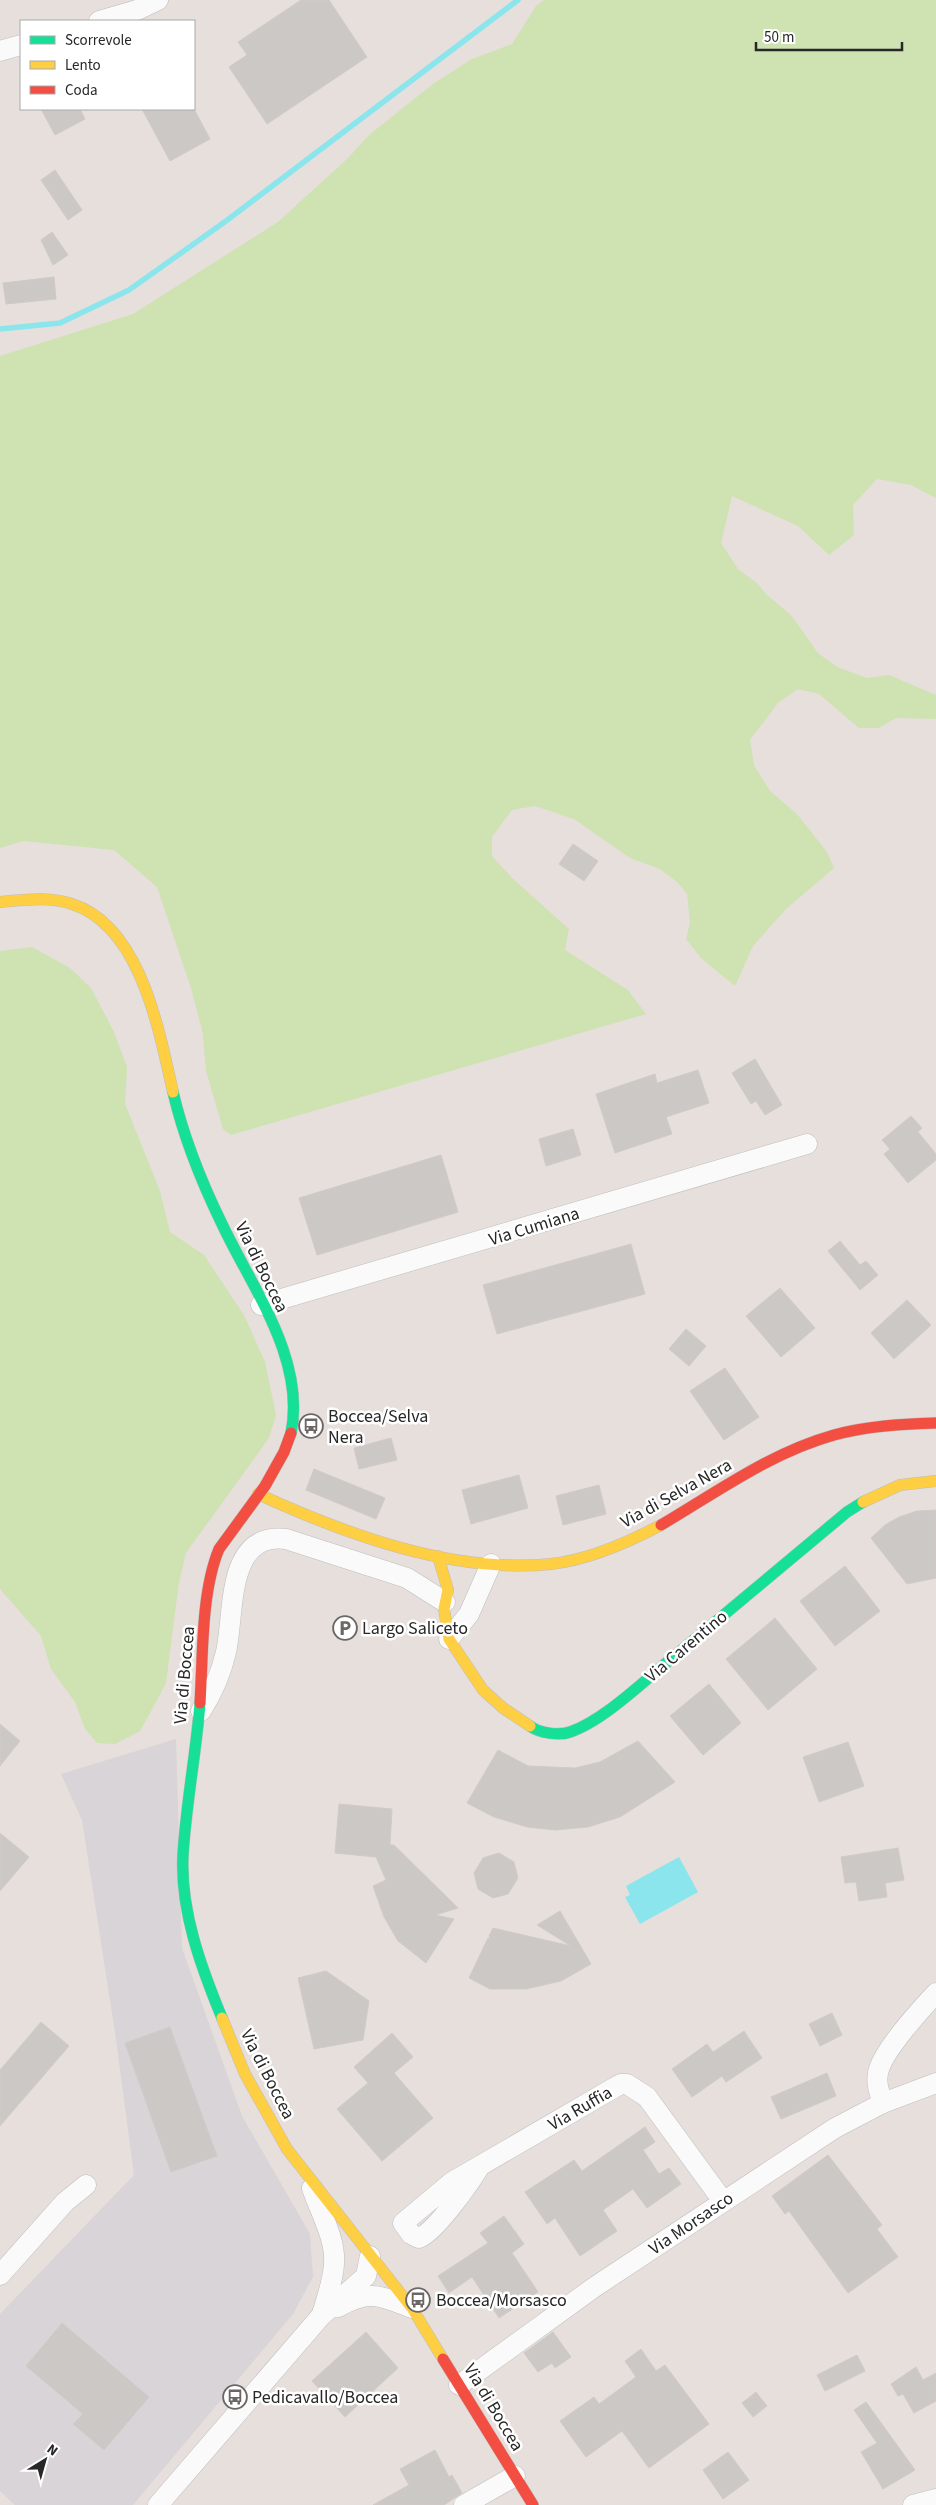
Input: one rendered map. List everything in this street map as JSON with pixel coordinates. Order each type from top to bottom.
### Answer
[{"type":"main road","name":"Via di Boccea","points":[[0,902],[38,898],[72,903],[92,913],[109,926],[130,953],[159,1037],[191,1156],[221,1224],[261,1305],[291,1376],[294,1406],[288,1446],[258,1494],[219,1549],[210,1572],[199,1715],[183,1856],[185,1898],[193,1938],[214,2004],[245,2074],[287,2149],[412,2308],[533,2505]]},
{"type":"main road","name":"Via di Selva Nera","points":[[258,1494],[345,1528],[438,1556],[490,1564],[551,1565],[582,1557],[651,1530],[730,1483],[821,1439],[880,1428],[936,1423]]},
{"type":"main road","name":"Via Carentino","points":[[438,1556],[448,1590],[444,1609],[449,1639],[483,1690],[503,1708],[536,1730],[568,1733],[582,1727],[623,1699],[847,1512],[871,1496],[901,1483],[936,1481]]},
{"type":"street","points":[[102,20],[137,10],[158,0]]},
{"type":"street","points":[[0,51],[20,45]]},
{"type":"street","name":"Via Cumiana","points":[[261,1305],[807,1144]]},
{"type":"street","points":[[199,1715],[216,1685],[226,1651],[237,1574],[247,1555],[266,1540],[286,1539],[407,1578],[445,1602]]},
{"type":"street","points":[[449,1639],[469,1614],[490,1564]]},
{"type":"street","points":[[883,2103],[877,2084],[879,2068],[896,2040],[936,1993]]},
{"type":"street","name":"Via Morsasco","points":[[459,2385],[596,2286],[834,2128],[883,2103],[936,2083]]},
{"type":"street","name":"Via Ruffia","points":[[480,2166],[612,2089],[621,2084],[627,2084],[647,2098],[723,2202]]},
{"type":"street","points":[[310,2180],[330,2236],[334,2263],[329,2291],[321,2316]]},
{"type":"street","points":[[0,2275],[64,2202],[86,2185]]},
{"type":"street","points":[[158,2505],[321,2316],[366,2276],[370,2256]]},
{"type":"street","points":[[321,2316],[356,2297],[365,2296],[385,2298],[412,2308]]},
{"type":"street","points":[[464,2505],[515,2476]]},
{"type":"street","points":[[913,2505],[936,2499]]},
{"type":"shaded area","points":[[176,1739],[182,1948],[242,2116],[310,2234],[313,2277],[293,2314],[133,2505],[15,2505],[0,2491],[0,2314],[134,2175],[116,2039],[82,1820],[61,1774]]},
{"type":"green space","points":[[544,0],[936,0],[936,498],[911,485],[877,479],[853,505],[854,535],[829,555],[798,526],[732,496],[721,543],[738,569],[758,584],[767,595],[791,615],[818,653],[837,667],[867,678],[889,675],[936,695],[936,719],[896,718],[879,728],[859,728],[819,694],[798,689],[778,703],[750,740],[754,765],[770,791],[797,814],[827,852],[834,868],[785,910],[753,946],[735,986],[701,958],[686,939],[690,923],[687,894],[677,882],[660,869],[630,858],[574,819],[535,806],[512,810],[492,837],[492,856],[512,878],[569,929],[565,950],[628,990],[646,1014],[231,1135],[223,1129],[206,1071],[203,1034],[191,988],[157,887],[114,850],[24,841],[0,848],[0,356],[133,314],[278,222],[348,158],[369,135],[433,84],[472,59],[512,44],[536,6]]},
{"type":"green space","points":[[32,947],[70,968],[91,988],[114,1032],[127,1067],[125,1104],[160,1191],[170,1232],[204,1255],[244,1315],[265,1362],[276,1415],[269,1438],[186,1553],[179,1582],[166,1683],[140,1731],[115,1744],[97,1743],[85,1729],[75,1702],[51,1669],[41,1636],[0,1589],[0,951]]},
{"type":"water","points":[[679,1857],[698,1892],[640,1924],[625,1897],[630,1895],[626,1886]]},
{"type":"building","points":[[301,0],[329,0],[367,57],[267,124],[229,67],[247,55],[238,42]]},
{"type":"building","points":[[42,110],[80,110],[85,119],[55,135]]},
{"type":"building","points":[[143,110],[195,110],[210,139],[170,161]]},
{"type":"building","points":[[55,170],[82,210],[68,220],[41,180]]},
{"type":"building","points":[[52,232],[68,255],[53,265],[41,240]]},
{"type":"building","points":[[54,277],[56,299],[6,304],[3,283]]},
{"type":"building","points":[[573,844],[598,861],[584,881],[559,864]]},
{"type":"building","points":[[755,1059],[782,1105],[765,1115],[756,1101],[751,1104],[732,1073]]},
{"type":"building","points":[[698,1070],[709,1103],[666,1117],[672,1134],[615,1153],[596,1094],[655,1074],[657,1083]]},
{"type":"building","points":[[911,1116],[922,1128],[918,1132],[936,1154],[936,1160],[908,1183],[884,1154],[890,1149],[882,1140]]},
{"type":"building","points":[[573,1129],[581,1155],[546,1166],[539,1139]]},
{"type":"building","points":[[441,1155],[458,1212],[317,1255],[299,1198]]},
{"type":"building","points":[[840,1241],[860,1265],[866,1261],[878,1275],[860,1290],[828,1251]]},
{"type":"building","points":[[631,1244],[645,1294],[497,1334],[483,1285]]},
{"type":"building","points":[[780,1288],[815,1328],[781,1357],[746,1316]]},
{"type":"building","points":[[907,1300],[931,1325],[894,1359],[871,1333]]},
{"type":"building","points":[[686,1329],[706,1346],[689,1366],[669,1349]]},
{"type":"building","points":[[725,1368],[759,1417],[724,1440],[690,1391]]},
{"type":"building","points":[[391,1438],[397,1460],[359,1469],[354,1448]]},
{"type":"building","points":[[314,1469],[385,1498],[376,1519],[306,1490]]},
{"type":"building","points":[[519,1475],[528,1508],[471,1524],[462,1490]]},
{"type":"building","points":[[599,1485],[606,1514],[563,1525],[556,1496]]},
{"type":"building","points":[[936,1510],[936,1578],[907,1584],[871,1538],[885,1525],[899,1517],[917,1511]]},
{"type":"building","points":[[845,1566],[880,1611],[835,1646],[800,1601]]},
{"type":"building","points":[[775,1618],[817,1669],[768,1710],[726,1659]]},
{"type":"building","points":[[709,1684],[741,1723],[703,1755],[670,1716]]},
{"type":"building","points":[[0,1724],[20,1741],[0,1766]]},
{"type":"building","points":[[638,1741],[675,1782],[620,1817],[588,1827],[555,1830],[527,1827],[494,1817],[467,1803],[498,1750],[528,1766],[575,1768],[600,1762]]},
{"type":"building","points":[[848,1742],[864,1786],[819,1802],[803,1757]]},
{"type":"building","points":[[339,1804],[392,1809],[390,1845],[394,1845],[458,1908],[435,1915],[454,1919],[426,1963],[398,1941],[384,1917],[373,1886],[386,1880],[376,1857],[335,1853]]},
{"type":"building","points":[[0,1833],[29,1857],[0,1891]]},
{"type":"building","points":[[898,1848],[904,1880],[885,1883],[887,1897],[859,1901],[856,1882],[845,1883],[841,1857]]},
{"type":"building","points":[[499,1853],[514,1862],[518,1878],[508,1894],[493,1898],[478,1889],[474,1873],[483,1858]]},
{"type":"building","points":[[560,1911],[591,1964],[561,1981],[526,1989],[490,1989],[469,1978],[488,1938],[490,1940],[489,1936],[493,1928],[571,1946],[537,1925]]},
{"type":"building","points":[[326,1971],[369,2001],[363,2040],[314,2049],[298,1978]]},
{"type":"building","points":[[832,2013],[842,2035],[820,2046],[809,2024]]},
{"type":"building","points":[[41,2022],[69,2046],[0,2126],[0,2070]]},
{"type":"building","points":[[170,2027],[217,2156],[171,2172],[125,2043]]},
{"type":"building","points":[[744,2031],[762,2058],[726,2082],[722,2076],[692,2097],[672,2069],[707,2044],[713,2052]]},
{"type":"building","points":[[392,2033],[413,2057],[394,2073],[433,2118],[382,2161],[337,2109],[368,2083],[354,2067]]},
{"type":"building","points":[[827,2073],[836,2096],[781,2119],[771,2097]]},
{"type":"building","points":[[645,2127],[655,2142],[643,2150],[659,2174],[669,2168],[681,2184],[647,2208],[633,2189],[603,2210],[617,2231],[580,2256],[555,2218],[547,2224],[525,2192],[574,2160],[582,2171]]},
{"type":"building","points":[[828,2155],[882,2225],[877,2229],[898,2257],[848,2293],[789,2211],[785,2214],[772,2196]]},
{"type":"building","points":[[504,2216],[524,2244],[512,2253],[538,2292],[499,2318],[472,2277],[449,2293],[438,2276],[488,2243],[480,2233]]},
{"type":"building","points":[[62,2323],[149,2397],[104,2450],[73,2424],[83,2414],[26,2366]]},
{"type":"building","points":[[366,2332],[398,2368],[345,2417],[312,2381]]},
{"type":"building","points":[[553,2332],[571,2357],[555,2368],[552,2363],[538,2372],[524,2353]]},
{"type":"building","points":[[641,2349],[656,2371],[665,2365],[709,2424],[649,2468],[622,2431],[586,2457],[560,2421],[594,2397],[599,2404],[636,2377],[625,2361]]},
{"type":"building","points":[[857,2355],[865,2371],[825,2391],[817,2375]]},
{"type":"building","points":[[916,2367],[923,2380],[936,2373],[936,2401],[914,2413],[903,2394],[898,2396],[891,2384]]},
{"type":"building","points":[[756,2392],[767,2406],[753,2417],[742,2403]]},
{"type":"building","points":[[866,2402],[915,2470],[883,2489],[861,2452],[877,2443],[854,2410]]},
{"type":"building","points":[[435,2450],[449,2477],[452,2475],[462,2493],[444,2505],[373,2505],[409,2485],[400,2469]]},
{"type":"building","points":[[728,2452],[749,2480],[723,2499],[703,2470]]},
{"type":"waterway","points":[[0,329],[60,323],[129,290],[226,221],[518,0]]},
{"type":"traffic: fast","points":[[173,1092],[188,1143],[207,1192],[261,1299],[284,1351],[291,1378],[294,1405],[291,1433]]},
{"type":"traffic: fast","points":[[530,1726],[544,1732],[560,1734],[583,1727],[596,1719],[636,1689],[847,1512],[863,1502]]},
{"type":"traffic: fast","points":[[200,1703],[184,1836],[183,1876],[188,1917],[193,1938],[222,2018]]},
{"type":"traffic: slow","points":[[0,902],[36,899],[72,904],[96,916],[115,934],[131,957],[143,983],[161,1040],[173,1092]]},
{"type":"traffic: slow","points":[[863,1502],[900,1485],[936,1481]]},
{"type":"traffic: slow","points":[[258,1494],[327,1523],[400,1548],[438,1557],[514,1566],[551,1564],[594,1555],[661,1525]]},
{"type":"traffic: slow","points":[[438,1556],[448,1590],[444,1609],[449,1639],[483,1690],[503,1708],[530,1726]]},
{"type":"traffic: slow","points":[[222,2018],[245,2074],[287,2149],[412,2308],[443,2359]]},
{"type":"traffic: jam","points":[[661,1525],[744,1474],[810,1443],[859,1429],[936,1423]]},
{"type":"traffic: jam","points":[[200,1703],[204,1624],[213,1566],[219,1549],[265,1486],[284,1452],[291,1433]]},
{"type":"traffic: jam","points":[[443,2359],[533,2505]]},
{"type":"place","name":"Boccea/Selva Nera","points":[[311,1426]]},
{"type":"place","name":"Largo Saliceto","points":[[345,1628]]},
{"type":"place","name":"Boccea/Morsasco","points":[[418,2300]]},
{"type":"place","name":"Pedicavallo/Boccea","points":[[235,2397]]}]
